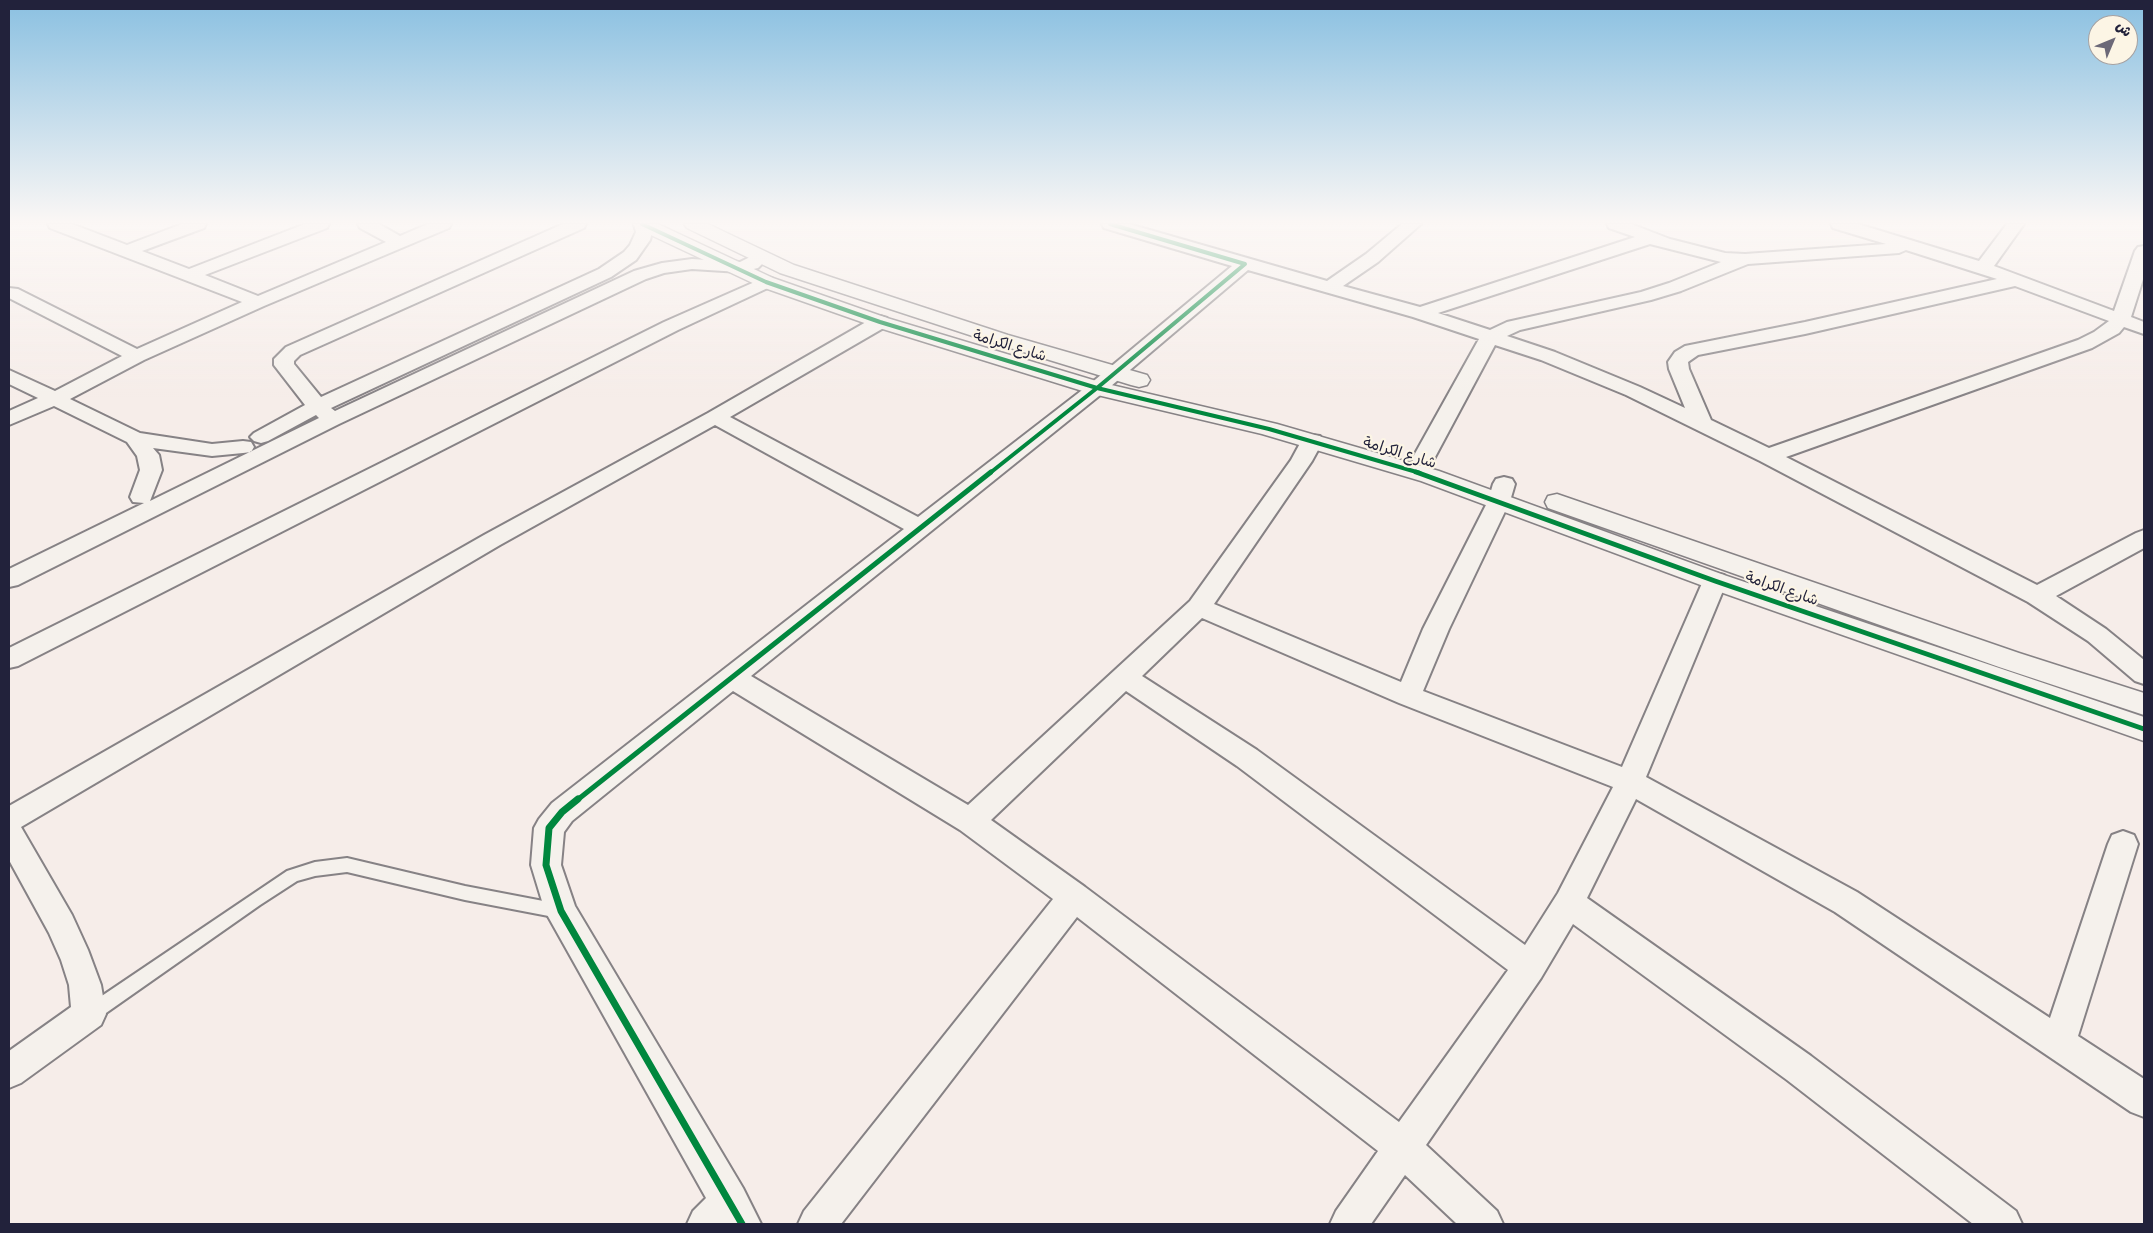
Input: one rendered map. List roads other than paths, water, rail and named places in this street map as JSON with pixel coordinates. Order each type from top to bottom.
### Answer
[{"type":"street","points":[[206,282],[258,302]]},
{"type":"street","points":[[9,419],[56,398],[136,356],[306,282]]},
{"type":"street","points":[[325,413],[289,374],[284,365],[284,358],[293,351],[449,282]]},
{"type":"street","points":[[9,579],[325,413],[588,282]]},
{"type":"street","points":[[9,561],[243,447],[625,282]]},
{"type":"street","points":[[9,659],[671,326],[766,282]]},
{"type":"street","name":"شارع الكرامة","points":[[766,282],[880,322],[1105,381],[1423,460],[1715,581],[2144,729]]},
{"type":"street","name":"شارع الكرامة","points":[[824,282],[1105,381],[1430,476],[1501,493],[1739,564],[2009,660],[2144,704]]},
{"type":"street","points":[[726,1217],[561,911],[546,865],[549,828],[562,812],[1105,381],[1224,282]]},
{"type":"street","points":[[1310,282],[1420,313],[1548,356],[1633,391],[1768,456],[2037,596],[2097,635],[2144,674]]},
{"type":"street","points":[[1330,287],[1338,282]]},
{"type":"street","points":[[1420,313],[1516,282]]},
{"type":"street","points":[[1423,460],[1490,338],[1514,326],[1645,296],[1689,282]]},
{"type":"street","points":[[1702,424],[1679,369],[1678,362],[1682,356],[1692,350],[1805,328],[2010,282]]},
{"type":"street","points":[[2021,282],[2144,328]]},
{"type":"street","points":[[1768,456],[2086,344],[2112,329],[2121,318],[2134,282]]},
{"type":"street","points":[[12,292],[136,356]]},
{"type":"street","points":[[9,820],[492,540],[715,417],[880,322]]},
{"type":"street","points":[[9,376],[134,438],[212,450],[243,447]]},
{"type":"street","points":[[715,417],[920,528]]},
{"type":"street","points":[[134,438],[148,455],[151,470],[141,497]]},
{"type":"street","points":[[970,821],[1199,607],[1301,460],[1312,441]]},
{"type":"street","points":[[1408,696],[1436,629],[1501,493]]},
{"type":"street","points":[[2037,596],[2144,538]]},
{"type":"street","points":[[1348,1224],[1529,967],[1568,904],[1630,782],[1715,581]]},
{"type":"street","points":[[1199,607],[1408,696],[1630,782],[1846,902],[2144,1098]]},
{"type":"street","points":[[733,678],[970,821],[1074,896],[1402,1147],[1484,1224]]},
{"type":"street","points":[[1125,678],[1247,758],[1529,967]]},
{"type":"street","points":[[9,833],[61,925],[77,960],[85,985],[89,1014],[9,1071]]},
{"type":"street","points":[[2058,1042],[2123,844]]},
{"type":"street","points":[[817,1224],[1074,896]]},
{"type":"street","points":[[1568,904],[1799,1068],[2003,1224]]},
{"type":"lane","points":[[89,1014],[254,900],[292,876],[315,869],[348,865],[464,893],[561,911]]}]
